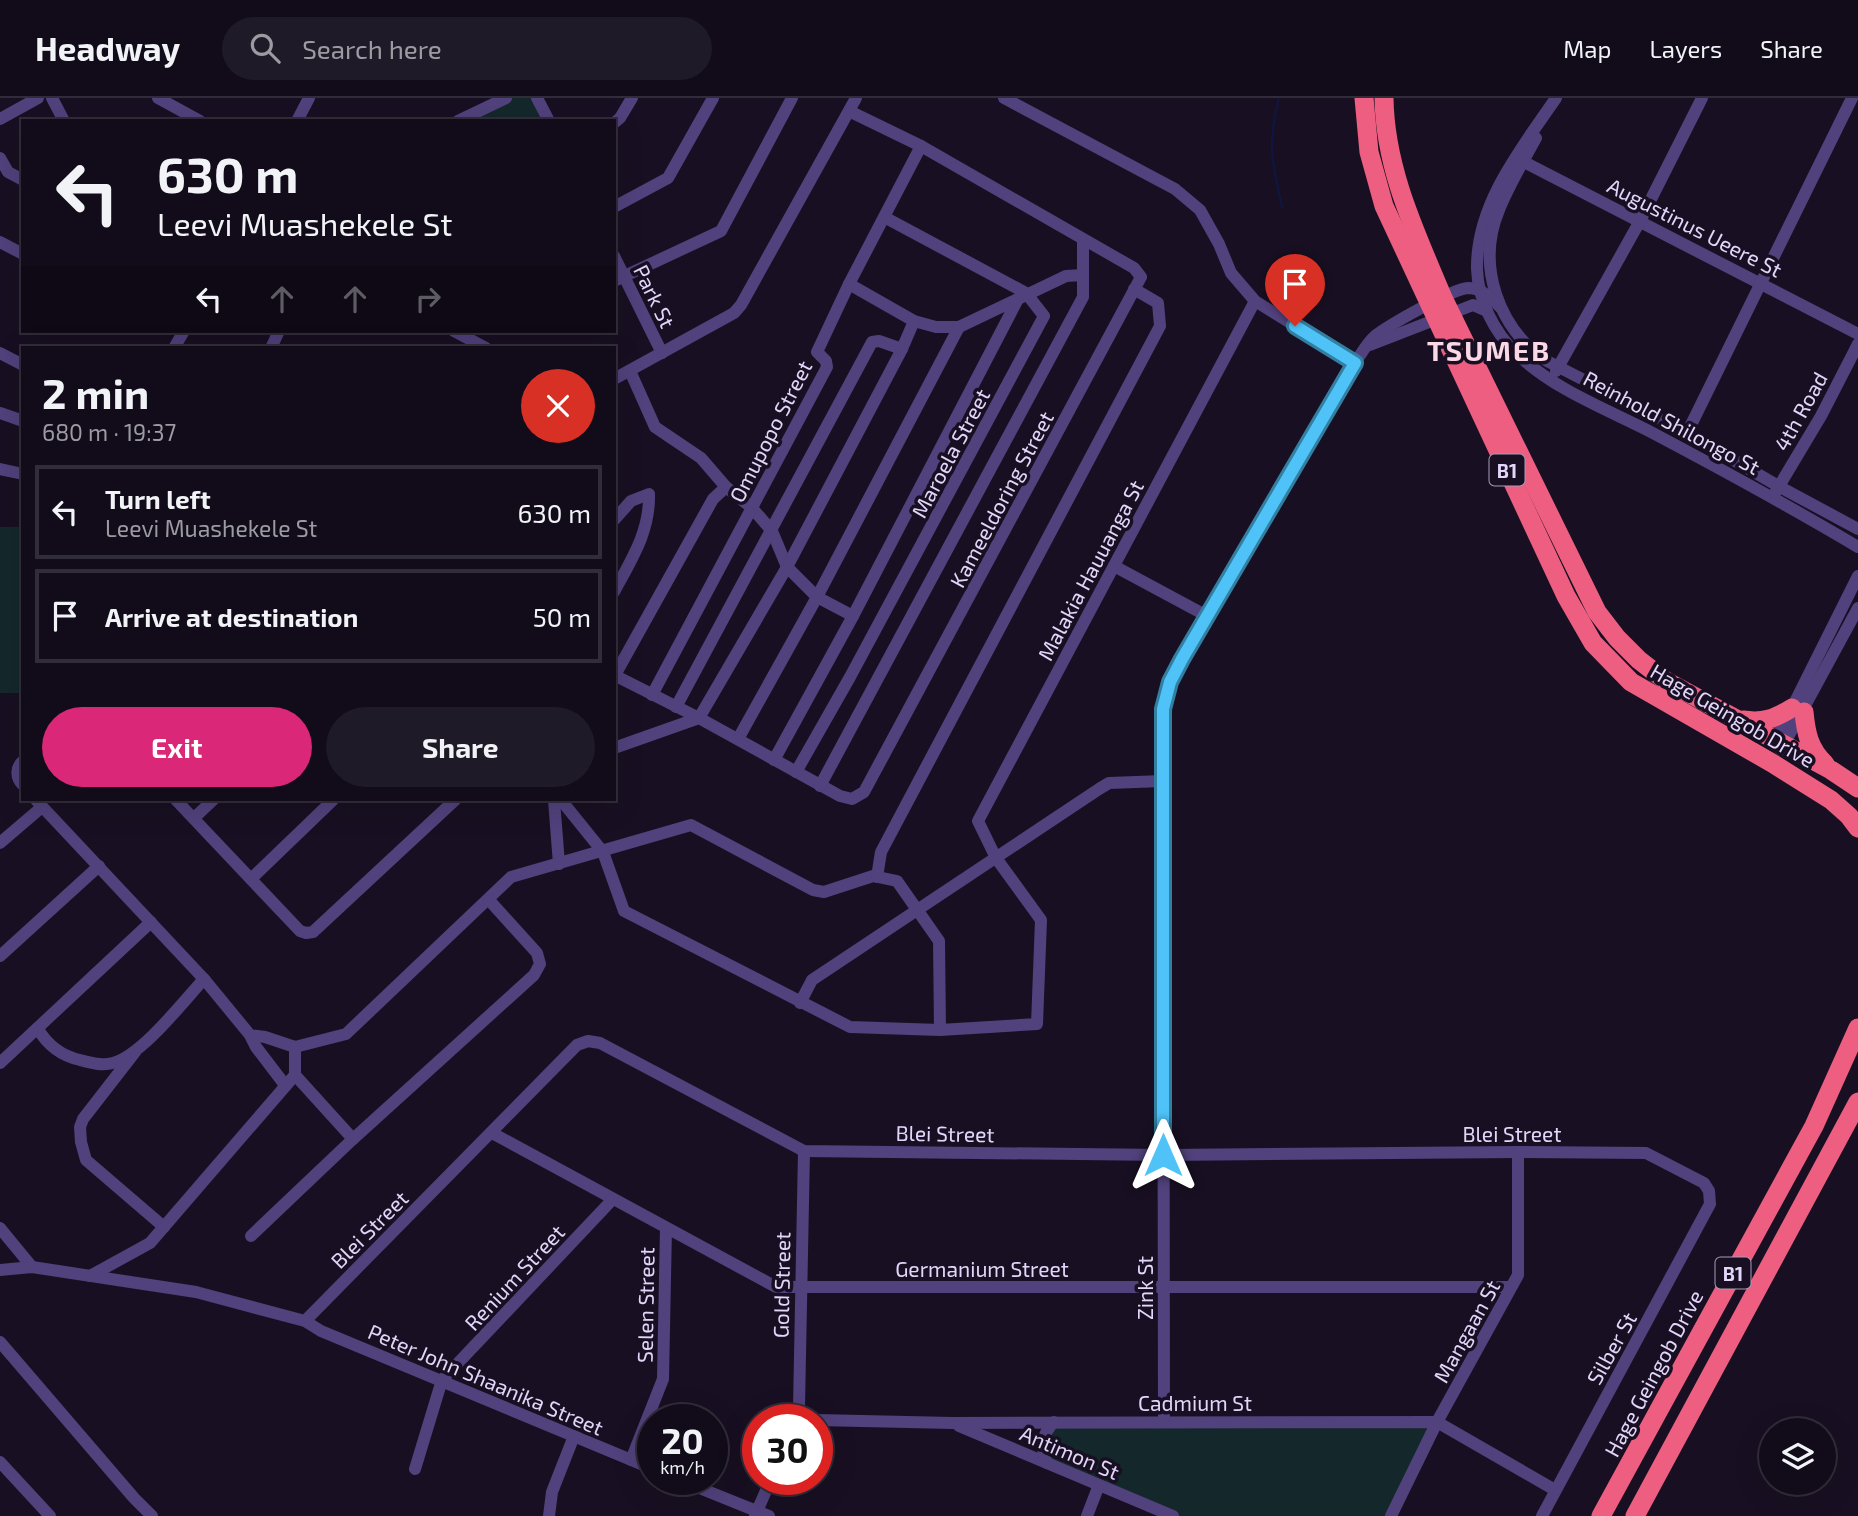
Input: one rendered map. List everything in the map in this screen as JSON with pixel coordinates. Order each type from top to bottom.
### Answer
[{"type":"highway","name":"Hage Geingob Drive","points":[[1364,98],[1369,152],[1384,206],[1597,612],[1632,652],[1666,681],[1735,719],[1831,800],[1858,828]]},
{"type":"highway","name":"Hage Geingob Drive","points":[[1384,98],[1387,136],[1399,187],[1440,309],[1566,596],[1593,643],[1631,682],[1773,752],[1831,771],[1858,788]]},
{"type":"highway","points":[[1735,719],[1760,722],[1798,710],[1817,757],[1831,771]]},
{"type":"highway","name":"Hage Geingob Drive","points":[[1601,1516],[1814,1126],[1858,1028]]},
{"type":"highway","name":"B1","points":[[1635,1516],[1858,1102]]},
{"type":"street","points":[[0,119],[38,98]]},
{"type":"street","points":[[52,98],[63,119]]},
{"type":"street","points":[[158,98],[196,119]]},
{"type":"street","points":[[298,119],[309,98]]},
{"type":"street","points":[[462,119],[506,98]]},
{"type":"street","points":[[537,98],[548,119]]},
{"type":"street","points":[[616,121],[632,98]]},
{"type":"street","points":[[616,207],[667,178],[713,98]]},
{"type":"street","points":[[619,279],[721,231],[792,98]]},
{"type":"street","points":[[616,378],[723,321],[741,305],[856,98]]},
{"type":"street","points":[[1004,98],[1175,189],[1200,210],[1219,244],[1231,274],[1255,301],[1355,363]]},
{"type":"street","points":[[1481,297],[1474,281],[1482,227],[1489,206],[1557,98]]},
{"type":"street","points":[[1551,380],[1640,221],[1702,98]]},
{"type":"street","points":[[1686,433],[1852,98]]},
{"type":"street","points":[[849,111],[921,146],[1139,272],[1141,277],[1134,289],[1158,303],[1160,326],[881,852],[877,877]]},
{"type":"street","name":"Omupopo Street","points":[[652,695],[827,367],[826,361],[817,352],[921,146]]},
{"type":"street","points":[[0,158],[8,172],[21,179]]},
{"type":"street","points":[[1440,309],[1481,297],[1492,273],[1493,234],[1498,211],[1519,159]]},
{"type":"street","name":"Augustinus Ueere St","points":[[1519,159],[1858,334]]},
{"type":"street","points":[[886,218],[1022,296]]},
{"type":"street","points":[[820,786],[1083,297],[1083,240]]},
{"type":"street","points":[[0,242],[21,253]]},
{"type":"street","points":[[849,284],[914,321],[936,327],[959,327],[1071,274],[1083,275]]},
{"type":"street","name":"Park St","points":[[619,279],[662,354]]},
{"type":"street","name":"Kameeldoring Street","points":[[616,676],[841,796],[852,799],[864,792],[1134,289]]},
{"type":"street","points":[[774,760],[1022,296]]},
{"type":"street","name":"Maroela Street","points":[[796,772],[861,657],[1042,320],[1043,312],[1022,296]]},
{"type":"street","name":"Reinhold Shilongo St","points":[[1481,297],[1500,307],[1507,322],[1532,351],[1686,433],[1858,547]]},
{"type":"street","name":"Reinhold Shilongo St","points":[[1481,297],[1502,337],[1516,353],[1551,380],[1776,492],[1858,529]]},
{"type":"street","name":"Malakia Hauuanga St","points":[[996,858],[978,821],[1255,301]]},
{"type":"street","name":"Zink St","points":[[1164,1421],[1163,709],[1170,682],[1366,346],[1440,309]]},
{"type":"street","points":[[616,747],[699,718],[787,567],[902,349],[914,321]]},
{"type":"street","points":[[738,739],[817,597],[959,327]]},
{"type":"street","points":[[458,333],[482,346]]},
{"type":"street","points":[[676,707],[872,342],[879,341],[902,349]]},
{"type":"street","name":"4th Road","points":[[1776,492],[1858,344]]},
{"type":"street","points":[[0,353],[21,364]]},
{"type":"street","points":[[630,371],[655,427],[701,458],[726,487],[752,508],[772,531],[787,567],[817,597],[853,616]]},
{"type":"street","points":[[0,413],[21,420]]},
{"type":"street","points":[[0,469],[21,474]]},
{"type":"street","points":[[616,673],[713,499],[726,487]]},
{"type":"street","points":[[616,518],[631,501],[649,494],[647,524],[641,542],[616,588]]},
{"type":"street","points":[[1114,566],[1207,616]]},
{"type":"street","points":[[1798,710],[1858,576]]},
{"type":"street","points":[[1773,752],[1858,608]]},
{"type":"street","points":[[21,765],[17,772],[21,782]]},
{"type":"street","points":[[800,1003],[811,980],[1109,783],[1163,781]]},
{"type":"street","points":[[177,801],[300,931],[306,933],[313,932],[454,801]]},
{"type":"street","points":[[194,818],[212,801]]},
{"type":"street","points":[[251,879],[332,801]]},
{"type":"street","points":[[554,801],[559,864]]},
{"type":"street","points":[[562,801],[603,852],[624,911],[850,1027],[940,1030],[1038,1023],[1041,920],[996,858]]},
{"type":"street","points":[[0,843],[39,803],[204,979],[250,1035],[285,1085]]},
{"type":"street","points":[[250,1035],[295,1047],[346,1034],[511,877],[691,825],[813,890],[824,892],[873,876],[897,881],[939,941],[940,1030]]},
{"type":"street","points":[[0,956],[99,866]]},
{"type":"street","points":[[251,1236],[353,1139],[534,975],[540,964],[537,953],[489,900]]},
{"type":"street","points":[[0,1063],[151,922]]},
{"type":"street","points":[[164,1227],[86,1160],[80,1127],[83,1119],[135,1052],[204,979]]},
{"type":"street","points":[[38,1029],[55,1049],[77,1060],[101,1065],[113,1063],[135,1052]]},
{"type":"street","name":"Blei Street","points":[[305,1321],[577,1045],[588,1041],[600,1043],[804,1152],[1163,1155],[1646,1153],[1704,1184],[1710,1198]]},
{"type":"street","points":[[295,1047],[295,1075],[353,1139]]},
{"type":"street","points":[[90,1276],[150,1243],[295,1075]]},
{"type":"street","name":"Germanium Street","points":[[492,1133],[770,1285],[782,1288],[1511,1287]]},
{"type":"street","name":"Gold Street","points":[[799,1404],[804,1152]]},
{"type":"street","name":"Mangaan St","points":[[1391,1516],[1437,1422],[1519,1272],[1518,1152]]},
{"type":"street","name":"Silber St","points":[[1542,1516],[1708,1210],[1710,1198]]},
{"type":"street","name":"Renium Street","points":[[442,1380],[613,1199]]},
{"type":"street","points":[[0,1228],[32,1267]]},
{"type":"street","name":"Selen Street","points":[[631,1460],[663,1379],[666,1228]]},
{"type":"street","name":"Peter John Shaanika Street","points":[[0,1270],[32,1267],[196,1292],[305,1321],[321,1331],[637,1462]]},
{"type":"street","points":[[0,1342],[152,1516]]},
{"type":"street","points":[[415,1469],[442,1380]]},
{"type":"street","name":"Cadmium St","points":[[833,1420],[952,1423],[1437,1422],[1555,1490]]},
{"type":"street","points":[[1047,1463],[1042,1448],[1047,1429],[1054,1422]]},
{"type":"street","name":"Antimon St","points":[[952,1423],[1173,1516]]},
{"type":"street","points":[[549,1516],[552,1492],[574,1436]]},
{"type":"street","points":[[0,1462],[50,1516]]},
{"type":"street","points":[[1087,1516],[1100,1485]]},
{"type":"street","points":[[715,1495],[761,1514],[766,1495]]},
{"type":"green space","points":[[506,98],[537,98],[548,119],[462,119]]},
{"type":"green space","points":[[0,527],[21,527],[21,693],[0,693]]},
{"type":"green space","points":[[1054,1422],[1437,1422],[1391,1516],[1173,1516],[1047,1463],[1044,1439]]},
{"type":"waterway","points":[[1279,98],[1273,128],[1272,153],[1282,207]]},
{"type":"district","name":"TSUMEB","points":[[1489,350]]},
{"type":"route","points":[[1163,1155],[1163,709],[1170,682],[1182,659],[1355,363],[1295,326]]}]
